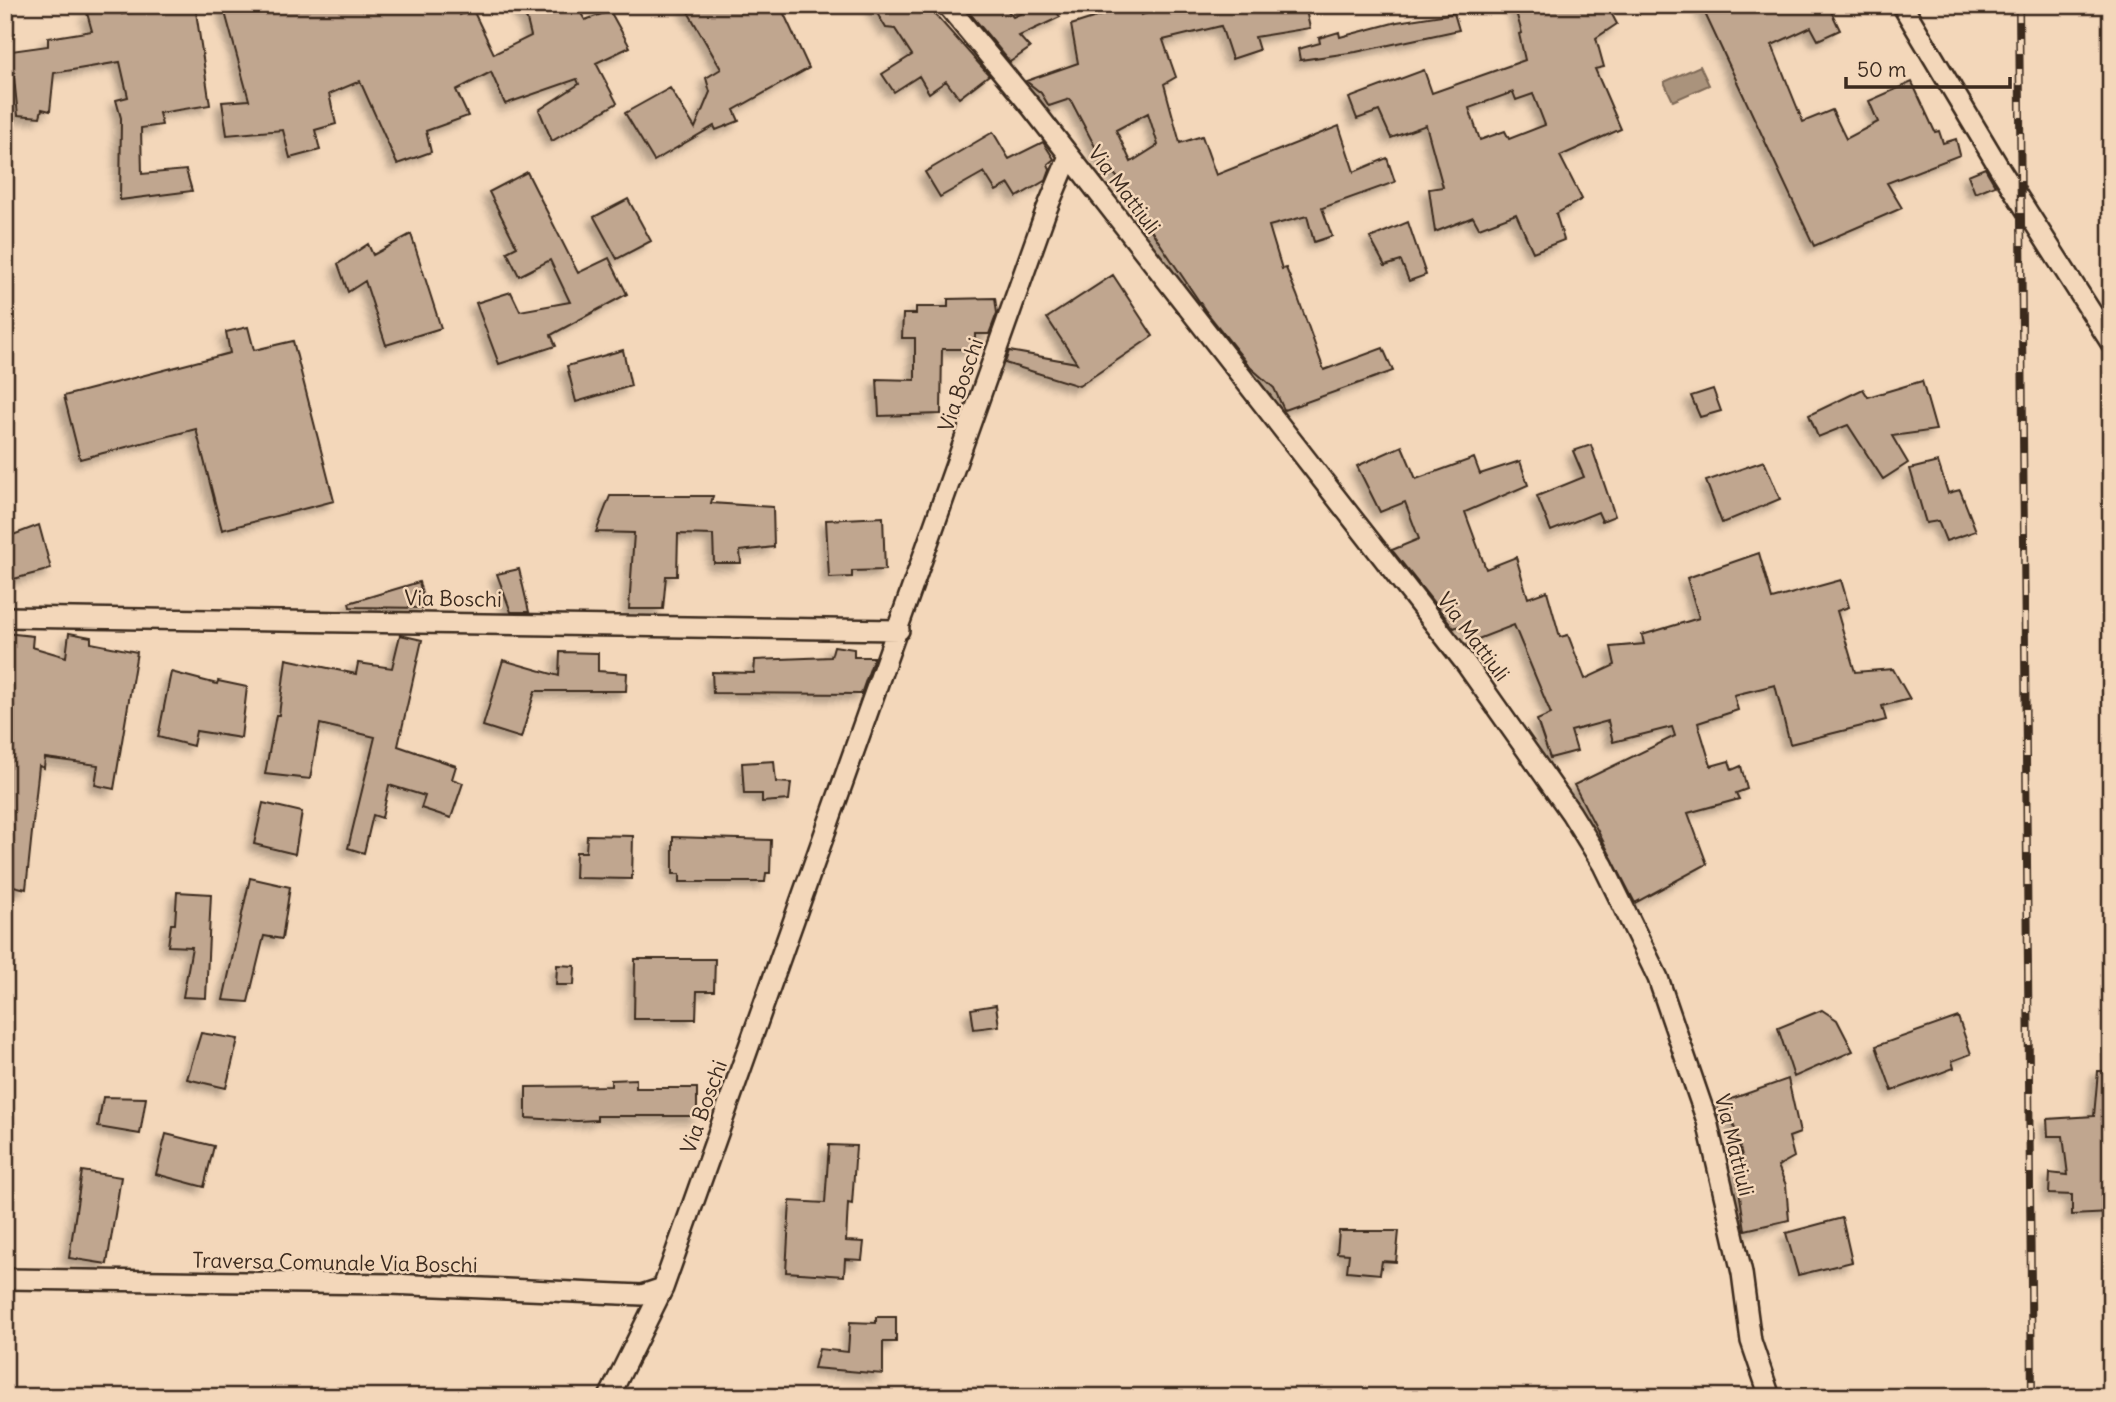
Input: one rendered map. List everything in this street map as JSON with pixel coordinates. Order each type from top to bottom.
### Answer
[{"type":"street","name":"Via Mattiuli","points":[[947,5],[1069,156],[1466,664],[1571,813],[1603,865],[1658,978],[1707,1121],[1742,1273],[1751,1341],[1770,1397]]},
{"type":"street","points":[[1902,5],[2000,169],[2111,343]]},
{"type":"street","name":"Via Boschi","points":[[609,1397],[663,1288],[1046,211],[1069,156]]},
{"type":"street","name":"Via Boschi","points":[[5,617],[899,630]]},
{"type":"street","name":"Traversa Comunale Via Boschi","points":[[5,1279],[390,1284],[642,1295],[663,1288]]},
{"type":"shaded area","points":[[1700,66],[1709,85],[1673,101],[1664,82]]},
{"type":"building","points":[[195,5],[210,105],[159,113],[162,125],[141,128],[142,174],[186,170],[192,191],[120,200],[121,118],[116,100],[128,97],[120,62],[54,73],[50,111],[42,109],[40,117],[18,115],[11,51],[48,46],[48,38],[92,31],[87,13],[121,10],[122,14]]},
{"type":"building","points":[[223,5],[457,5],[460,15],[473,10],[494,54],[531,36],[527,20],[516,5],[576,5],[585,20],[610,11],[630,47],[596,63],[617,103],[552,141],[539,110],[579,84],[577,79],[505,104],[491,72],[456,90],[468,116],[426,131],[431,152],[397,164],[360,81],[329,94],[336,124],[315,130],[320,150],[290,158],[283,130],[227,135],[222,102],[249,100]]},
{"type":"building","points":[[684,5],[780,5],[809,68],[734,110],[739,121],[716,130],[714,126],[654,161],[625,113],[670,88],[695,128],[710,92],[706,78],[721,69]]},
{"type":"building","points":[[872,5],[927,5],[989,75],[959,98],[946,81],[929,93],[919,76],[894,92],[882,74],[912,55],[895,29],[886,28]]},
{"type":"building","points":[[976,5],[1003,5],[1013,17],[1039,5],[1052,5],[1060,17],[1019,36],[1030,48],[1010,62],[968,11]]},
{"type":"building","points":[[1134,5],[1138,5],[1141,15],[1174,5],[1278,5],[1280,9],[1305,6],[1310,28],[1255,37],[1259,50],[1232,59],[1221,26],[1163,40],[1176,77],[1164,84],[1180,143],[1202,136],[1216,175],[1339,126],[1354,172],[1387,158],[1395,182],[1322,208],[1332,236],[1314,242],[1307,216],[1269,226],[1282,269],[1286,268],[1324,370],[1383,348],[1393,371],[1284,410],[1274,388],[1251,368],[1205,310],[1136,208],[1141,206],[1101,158],[1070,99],[1049,106],[1041,93],[1026,81],[1078,63],[1071,25]],"holes":[[[1148,113],[1158,145],[1131,162],[1116,130]]]},
{"type":"building","points":[[1514,5],[1607,5],[1617,24],[1596,38],[1604,67],[1595,69],[1621,129],[1560,156],[1582,199],[1556,214],[1564,240],[1533,252],[1516,214],[1479,228],[1473,217],[1435,232],[1429,189],[1443,187],[1426,125],[1391,138],[1379,111],[1357,119],[1349,98],[1424,70],[1432,93],[1525,60],[1519,34],[1522,33]],"holes":[[[1513,92],[1516,100],[1533,94],[1545,125],[1509,139],[1505,131],[1480,140],[1469,108]]]},
{"type":"building","points":[[1701,5],[1828,5],[1840,30],[1818,40],[1811,27],[1772,45],[1803,122],[1832,110],[1846,139],[1878,122],[1869,101],[1912,82],[1935,132],[1939,131],[1943,143],[1956,139],[1960,155],[1887,183],[1902,208],[1814,246]]},
{"type":"building","points":[[1454,13],[1459,30],[1356,52],[1300,60],[1298,49],[1320,43],[1319,38],[1339,32],[1340,37],[1397,22]]},
{"type":"building","points":[[993,132],[1009,159],[1043,142],[1054,159],[1048,164],[1050,169],[1046,180],[1017,197],[1009,184],[996,191],[984,172],[940,197],[925,172]]},
{"type":"building","points":[[1985,168],[1995,185],[1975,193],[1968,175]]},
{"type":"building","points":[[527,172],[578,273],[609,258],[627,294],[551,335],[556,346],[499,364],[476,303],[511,292],[520,311],[570,302],[550,260],[519,276],[507,252],[517,247],[489,192]]},
{"type":"building","points":[[628,199],[651,241],[617,259],[594,217]]},
{"type":"building","points":[[1408,222],[1426,275],[1409,281],[1401,261],[1385,266],[1370,238]]},
{"type":"building","points":[[411,234],[441,328],[386,345],[365,281],[348,292],[338,264],[368,244],[373,255]]},
{"type":"building","points":[[1113,275],[1153,336],[1079,386],[1005,363],[1009,351],[1077,363],[1047,318]]},
{"type":"building","points":[[995,298],[997,313],[989,334],[975,334],[975,349],[942,349],[941,414],[879,416],[877,379],[915,380],[915,338],[902,338],[903,314],[916,314],[916,307],[948,307],[948,299]]},
{"type":"building","points":[[248,327],[254,350],[293,341],[334,501],[222,530],[196,429],[80,459],[64,396],[230,353],[226,332]]},
{"type":"building","points":[[623,350],[631,386],[576,402],[567,366]]},
{"type":"building","points":[[1922,381],[1936,430],[1892,436],[1908,463],[1883,479],[1848,425],[1818,437],[1809,415],[1863,389],[1868,397]]},
{"type":"building","points":[[1713,389],[1721,411],[1700,417],[1691,396]]},
{"type":"building","points":[[1591,445],[1615,516],[1602,521],[1598,512],[1551,531],[1537,496],[1584,477],[1573,451]]},
{"type":"building","points":[[1402,446],[1416,479],[1474,458],[1480,474],[1520,461],[1528,485],[1465,512],[1486,569],[1516,557],[1528,598],[1547,591],[1560,637],[1568,635],[1585,679],[1615,665],[1611,647],[1644,644],[1642,635],[1699,618],[1687,578],[1759,553],[1772,599],[1841,580],[1849,607],[1837,611],[1855,672],[1893,669],[1910,699],[1882,706],[1886,720],[1790,744],[1775,685],[1734,695],[1738,710],[1698,723],[1711,766],[1729,761],[1732,770],[1741,766],[1747,789],[1736,793],[1739,799],[1688,813],[1707,864],[1635,903],[1574,785],[1675,736],[1672,727],[1613,742],[1608,721],[1571,731],[1577,751],[1550,758],[1537,720],[1551,714],[1514,625],[1473,641],[1466,623],[1454,628],[1392,550],[1419,539],[1405,502],[1380,512],[1357,466]]},
{"type":"building","points":[[1764,461],[1780,499],[1722,523],[1706,481]]},
{"type":"building","points":[[1938,462],[1948,493],[1960,490],[1976,531],[1946,541],[1938,521],[1926,523],[1910,469]]},
{"type":"building","points":[[610,496],[713,496],[711,503],[773,507],[774,547],[740,551],[741,563],[714,563],[713,535],[678,534],[677,576],[666,576],[663,609],[629,609],[634,533],[596,532]]},
{"type":"building","points":[[883,517],[885,570],[852,571],[852,577],[829,578],[826,520]]},
{"type":"building","points":[[39,525],[51,569],[10,580],[5,559],[5,538]]},
{"type":"building","points":[[519,569],[529,612],[511,612],[497,574]]},
{"type":"building","points":[[419,582],[426,608],[350,607],[349,603]]},
{"type":"building","points":[[5,633],[33,636],[32,647],[66,657],[69,633],[91,637],[91,643],[137,652],[114,789],[95,785],[98,765],[45,758],[44,768],[39,766],[26,889],[5,884],[5,708],[9,669],[5,669]]},
{"type":"building","points":[[400,635],[422,640],[398,746],[456,766],[452,779],[463,783],[451,818],[421,808],[425,796],[389,785],[382,818],[373,815],[364,853],[348,848],[375,737],[320,724],[310,779],[265,774],[276,715],[279,715],[286,659],[356,674],[358,663],[392,668]]},
{"type":"building","points":[[834,646],[854,649],[854,657],[874,657],[861,694],[713,693],[712,672],[754,673],[755,660],[831,657]]},
{"type":"building","points":[[560,652],[598,653],[598,671],[627,673],[626,691],[535,691],[521,738],[483,726],[503,660],[559,676]]},
{"type":"building","points":[[171,672],[217,684],[218,681],[247,687],[241,738],[196,731],[193,746],[158,737]]},
{"type":"building","points":[[774,761],[776,782],[791,783],[789,800],[762,802],[762,794],[744,794],[742,763]]},
{"type":"building","points":[[263,803],[302,812],[295,854],[254,844]]},
{"type":"building","points":[[587,835],[633,836],[632,879],[575,878],[576,852],[586,852]]},
{"type":"building","points":[[673,837],[771,840],[770,873],[766,873],[765,882],[680,882],[680,874],[673,874]]},
{"type":"building","points":[[250,878],[290,887],[282,939],[264,936],[248,1002],[223,1000]]},
{"type":"building","points":[[177,892],[211,894],[206,998],[183,997],[192,947],[168,946],[171,924],[175,924]]},
{"type":"building","points":[[635,959],[715,959],[714,991],[697,991],[696,1019],[634,1019]]},
{"type":"building","points":[[557,965],[575,966],[574,985],[556,985]]},
{"type":"building","points":[[996,1005],[999,1026],[974,1029],[971,1009]]},
{"type":"building","points":[[1822,1010],[1837,1020],[1853,1051],[1794,1077],[1778,1028]]},
{"type":"building","points":[[1958,1017],[1971,1054],[1952,1061],[1954,1068],[1892,1091],[1876,1046]]},
{"type":"building","points":[[201,1033],[238,1039],[226,1088],[187,1079]]},
{"type":"building","points":[[2098,1071],[2111,1071],[2111,1213],[2072,1215],[2072,1195],[2049,1194],[2050,1173],[2068,1175],[2063,1136],[2048,1136],[2047,1119],[2094,1116]]},
{"type":"building","points":[[636,1079],[636,1088],[697,1088],[697,1116],[597,1116],[597,1120],[577,1121],[526,1118],[526,1087],[611,1086],[611,1080]]},
{"type":"building","points":[[1788,1079],[1800,1133],[1789,1137],[1794,1157],[1778,1166],[1786,1185],[1789,1220],[1745,1230],[1736,1170],[1745,1167],[1732,1118],[1721,1122],[1717,1104]]},
{"type":"building","points":[[103,1097],[146,1098],[140,1134],[98,1127]]},
{"type":"building","points":[[166,1134],[214,1146],[204,1187],[156,1174]]},
{"type":"building","points":[[829,1145],[856,1146],[846,1241],[864,1242],[862,1260],[845,1259],[844,1276],[786,1272],[790,1201],[825,1203]]},
{"type":"building","points":[[82,1171],[121,1177],[107,1264],[69,1258]]},
{"type":"building","points":[[1842,1218],[1852,1262],[1798,1275],[1786,1233]]},
{"type":"building","points":[[1339,1231],[1399,1231],[1396,1262],[1382,1261],[1380,1274],[1347,1271],[1349,1254],[1337,1253]]},
{"type":"building","points":[[876,1317],[896,1317],[896,1342],[883,1342],[883,1374],[814,1368],[819,1349],[848,1352],[850,1322],[876,1323]]},
{"type":"railway","points":[[2019,5],[2032,1397]]}]
